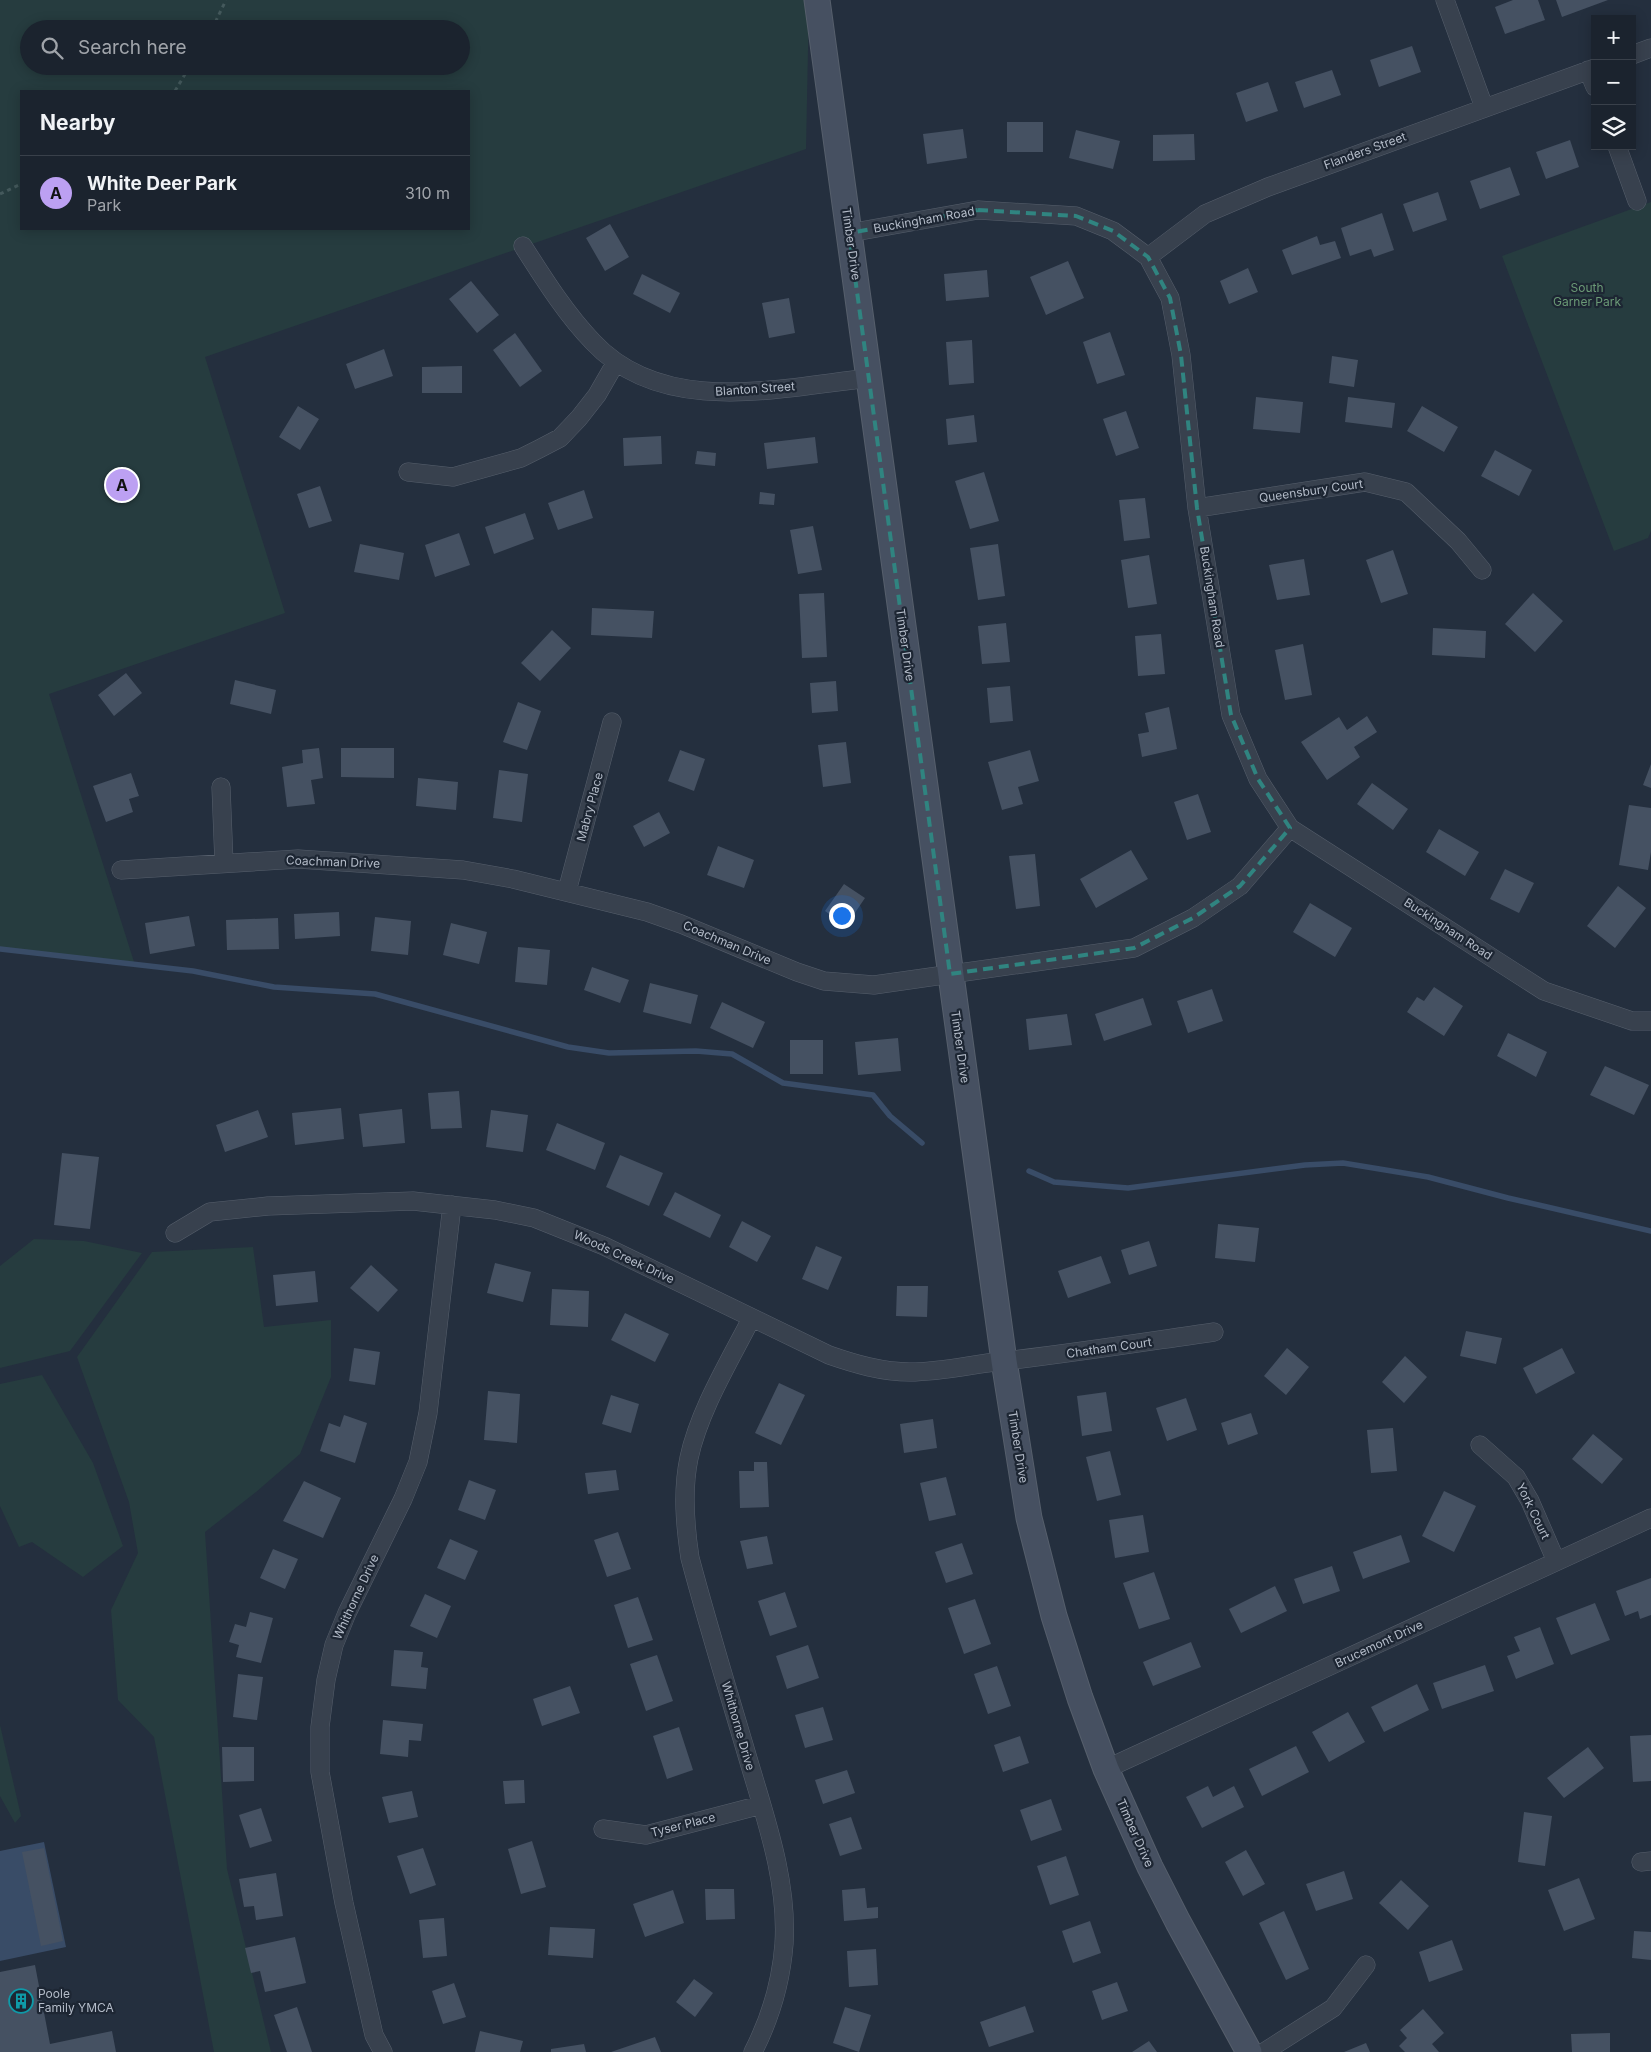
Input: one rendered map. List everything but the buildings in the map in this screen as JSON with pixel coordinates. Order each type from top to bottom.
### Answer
[{"type":"main road","name":"Timber Drive","points":[[817,0],[1004,1361],[1029,1518],[1057,1625],[1080,1698],[1106,1769],[1150,1867],[1248,2052]]},
{"type":"street","points":[[1445,0],[1484,107]]},
{"type":"street","points":[[1636,54],[1651,48]]},
{"type":"street","name":"Flanders Street","points":[[1148,257],[1205,214],[1268,187],[1591,69]]},
{"type":"street","points":[[1618,150],[1637,201]]},
{"type":"street","name":"Buckingham Road","points":[[849,233],[978,210],[1076,216],[1113,231],[1148,257],[1170,298],[1181,355],[1197,508],[1231,715],[1258,778],[1290,828],[1544,991],[1632,1021],[1651,1021]]},
{"type":"street","name":"Blanton Street","points":[[523,246],[545,280],[593,342],[616,362],[646,379],[706,392],[762,390],[869,378]]},
{"type":"street","points":[[408,472],[453,477],[521,458],[560,438],[580,418],[597,395],[616,362]]},
{"type":"street","name":"Queensbury Court","points":[[1197,508],[1365,482],[1406,492],[1458,541],[1482,570]]},
{"type":"street","name":"Mabry Place","points":[[567,892],[612,722]]},
{"type":"street","points":[[221,787],[224,862]]},
{"type":"street","name":"Coachman Drive","points":[[121,870],[224,862],[298,859],[463,870],[567,892],[647,912],[824,981],[874,985],[1134,948],[1193,918],[1240,886],[1290,828]]},
{"type":"street","name":"Woods Creek Drive","points":[[175,1233],[210,1212],[231,1209],[306,1203],[413,1200],[452,1204],[534,1218],[604,1246],[751,1319],[829,1355],[856,1364],[884,1370],[933,1371],[1004,1361]]},
{"type":"street","name":"Whithorne Drive","points":[[383,2052],[374,2035],[344,1903],[320,1772],[320,1727],[326,1680],[334,1645],[347,1613],[403,1499],[418,1462],[428,1413],[452,1204]]},
{"type":"street","name":"Whithorne Drive","points":[[751,1319],[715,1390],[700,1424],[689,1458],[685,1490],[685,1524],[694,1575],[776,1858],[784,1904],[784,1942],[780,1984],[766,2026],[753,2052]]},
{"type":"street","name":"Chatham Court","points":[[1004,1361],[1038,1358],[1214,1332]]},
{"type":"street","name":"York Court","points":[[1480,1445],[1516,1477],[1530,1501],[1556,1562]]},
{"type":"street","name":"Brucemont Drive","points":[[1106,1769],[1651,1518]]},
{"type":"street","name":"Tyser Place","points":[[603,1829],[646,1835],[761,1804]]},
{"type":"street","points":[[1264,2052],[1333,2008],[1366,1965]]},
{"type":"path","points":[[216,20],[226,0]]},
{"type":"path","points":[[176,90],[185,75]]},
{"type":"path","points":[[0,194],[20,184]]},
{"type":"highlighted area","points":[[978,210],[1076,216],[1113,231],[1148,257],[1170,298],[1181,355],[1197,508],[1231,715],[1258,779],[1290,828],[1240,886],[1193,918],[1134,948],[950,974],[849,233]]},
{"type":"green space","points":[[0,0],[809,0],[806,149],[205,357],[285,613],[49,694],[135,965],[0,949]]},
{"type":"green space","name":"South Garner Park","points":[[1651,202],[1651,531],[1648,538],[1614,551],[1502,256]]},
{"type":"green space","points":[[34,1239],[84,1241],[142,1253],[70,1351],[0,1368],[0,1266]]},
{"type":"green space","points":[[253,1247],[264,1327],[331,1320],[331,1377],[300,1454],[205,1532],[227,1869],[271,2052],[214,2052],[154,1737],[118,1700],[111,1610],[138,1553],[129,1502],[77,1357],[152,1252]]},
{"type":"green space","points":[[42,1375],[93,1463],[123,1546],[83,1577],[32,1542],[19,1547],[0,1506],[0,1384]]},
{"type":"green space","points":[[0,1725],[21,1816],[15,1823],[0,1796]]},
{"type":"water","points":[[44,1842],[66,1947],[0,1961],[0,1851]]},
{"type":"waterway","points":[[0,949],[193,971],[274,987],[375,994],[568,1047],[609,1053],[696,1051],[732,1054],[783,1083],[873,1095],[890,1116],[922,1143]]},
{"type":"waterway","points":[[1029,1171],[1054,1182],[1128,1188],[1305,1165],[1343,1163],[1428,1177],[1508,1198],[1651,1231]]},
{"type":"place","name":"White Deer Park","points":[[122,485]]},
{"type":"place","name":"Poole Family YMCA","points":[[21,2001]]}]
